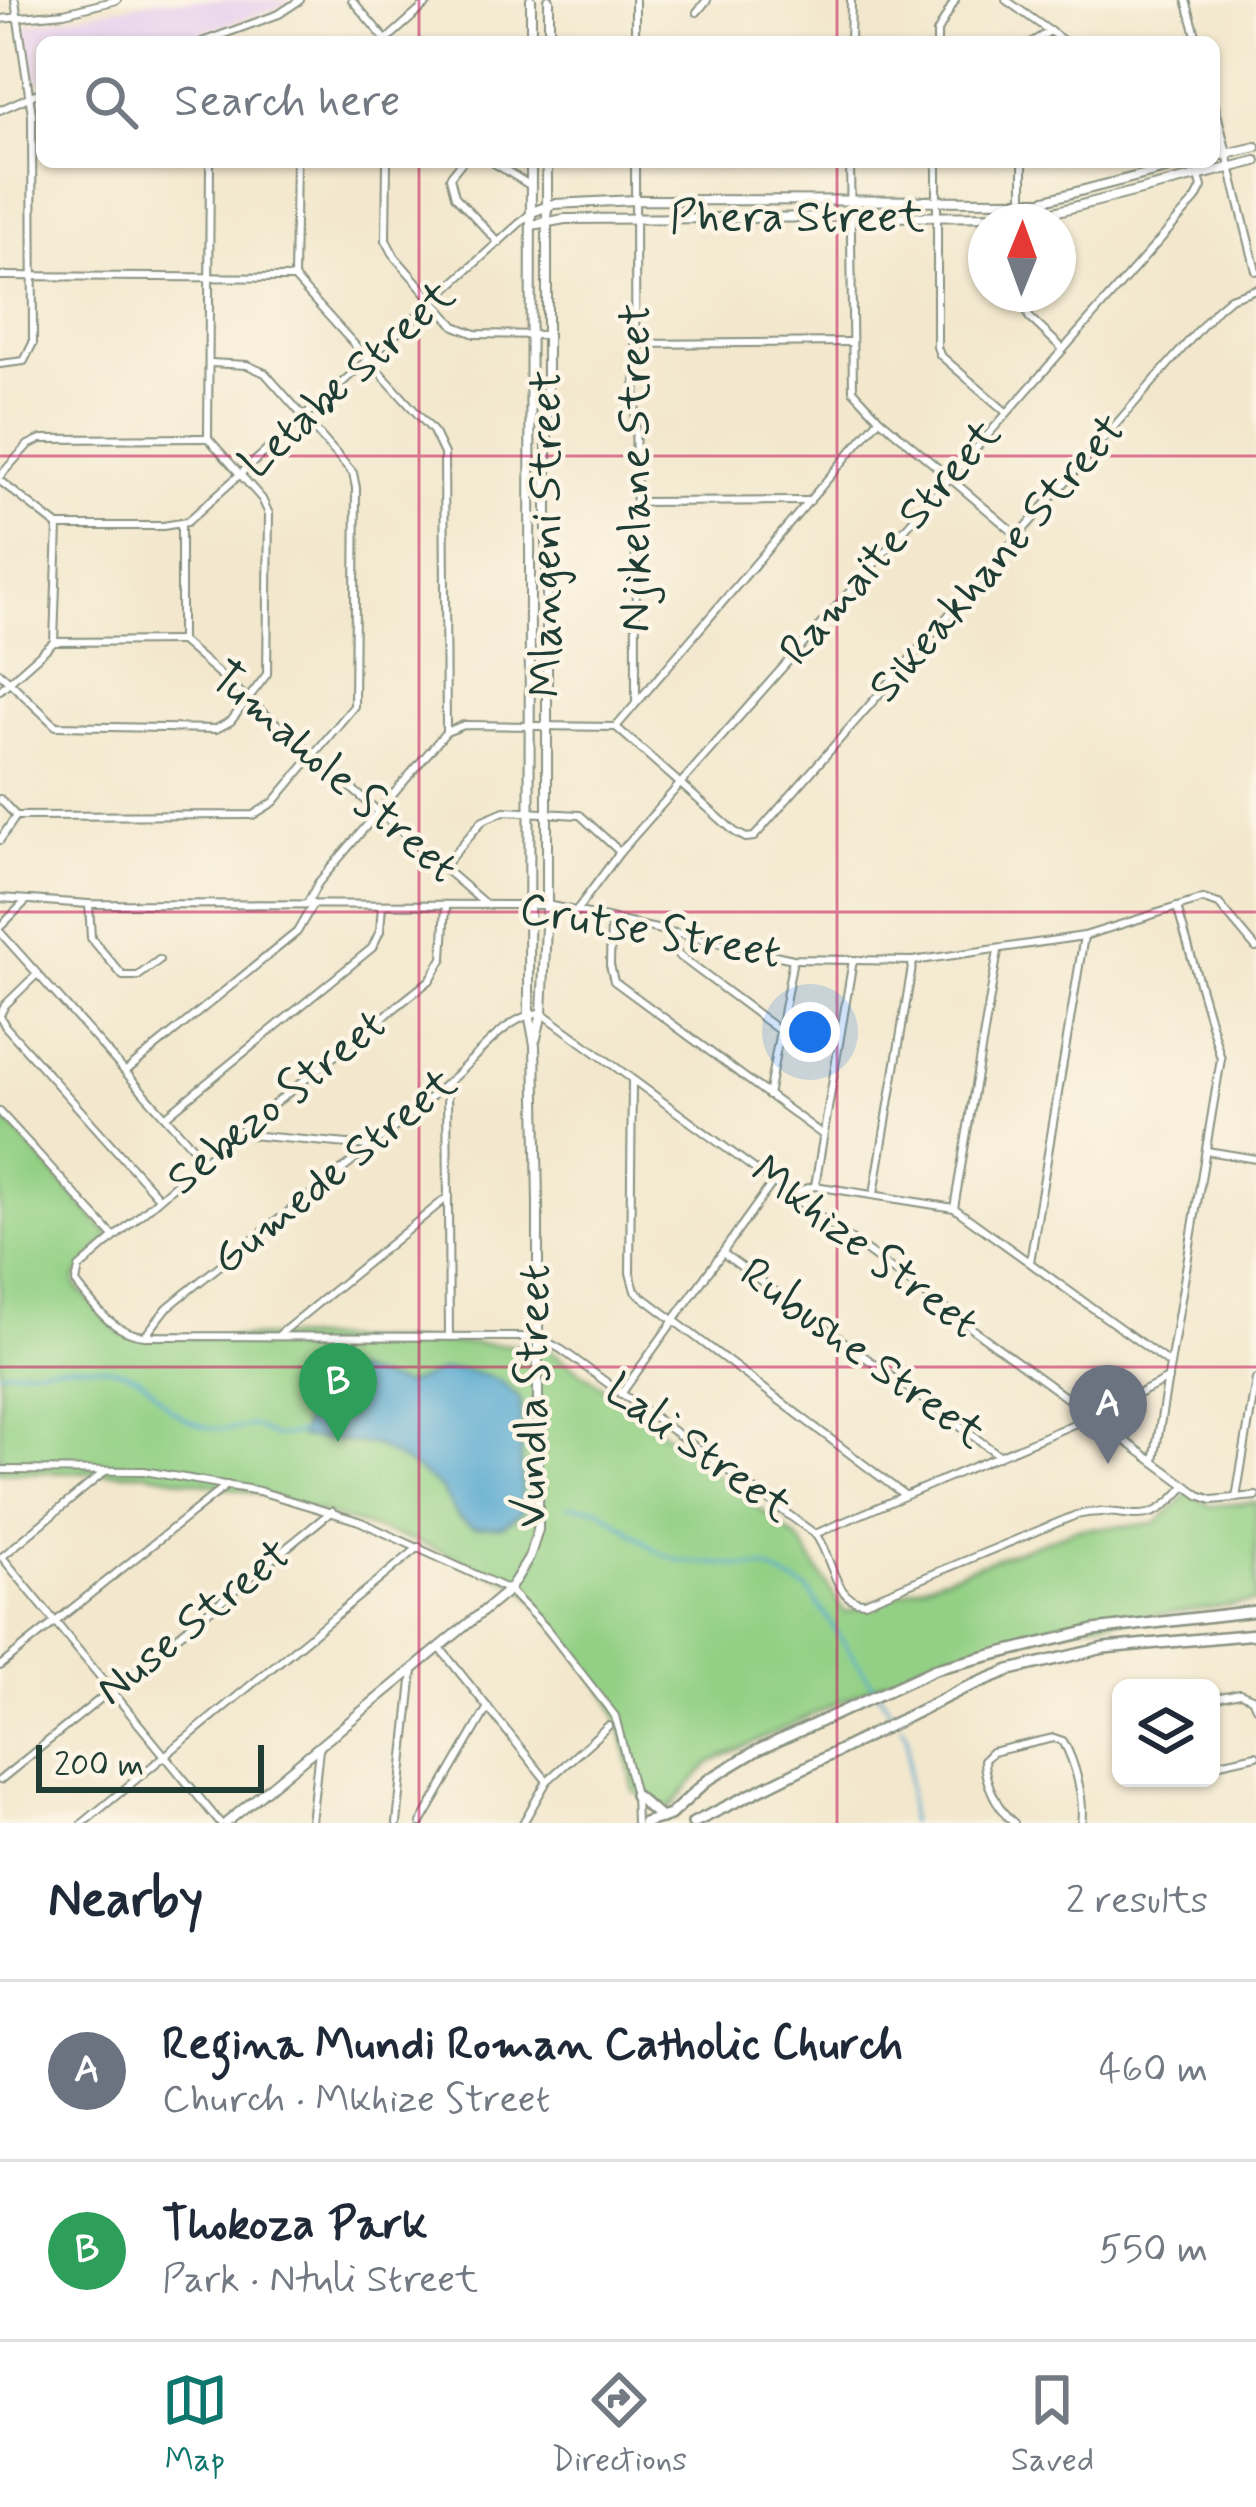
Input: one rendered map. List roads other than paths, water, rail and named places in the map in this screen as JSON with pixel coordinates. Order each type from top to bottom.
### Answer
[{"type":"main road","points":[[635,1795],[655,1821],[729,1765],[953,1663],[1094,1630],[1256,1611]]},
{"type":"main road","points":[[703,1820],[991,1677],[1049,1659],[1138,1643],[1256,1634]]},
{"type":"street","points":[[0,364],[20,363],[30,354],[31,95],[15,0]]},
{"type":"street","points":[[0,19],[64,13],[117,0]]},
{"type":"street","points":[[220,36],[279,14],[300,0]]},
{"type":"street","points":[[352,0],[382,36]]},
{"type":"street","points":[[391,36],[430,0]]},
{"type":"street","points":[[531,0],[531,36]]},
{"type":"street","points":[[549,0],[549,36]]},
{"type":"street","points":[[635,0],[635,36]]},
{"type":"street","points":[[697,12],[707,0]]},
{"type":"street","points":[[850,0],[850,36]]},
{"type":"street","points":[[937,36],[955,0]]},
{"type":"street","points":[[1006,0],[1057,36]]},
{"type":"street","points":[[1186,0],[1196,36]]},
{"type":"street","points":[[1042,36],[1050,31]]},
{"type":"street","points":[[0,110],[36,93]]},
{"type":"street","points":[[1220,125],[1256,271]]},
{"type":"street","points":[[1220,156],[1256,147]]},
{"type":"street","name":"Phera Street","points":[[1076,210],[1256,161]]},
{"type":"street","points":[[0,673],[48,722],[78,729],[216,729],[231,721],[263,682],[269,661],[267,506],[208,439],[210,168]]},
{"type":"street","points":[[296,168],[294,278],[442,445],[446,732]]},
{"type":"street","points":[[387,168],[386,240],[395,257],[460,331],[546,335]]},
{"type":"street","points":[[457,168],[450,177],[452,190],[499,243]]},
{"type":"street","points":[[502,168],[531,186]]},
{"type":"street","name":"Mlangeni Street","points":[[531,168],[531,904]]},
{"type":"street","name":"Mlangeni Street","points":[[547,168],[547,905]]},
{"type":"street","name":"Njikelane Street","points":[[635,168],[636,701]]},
{"type":"street","points":[[850,168],[854,390],[879,418],[1018,536]]},
{"type":"street","points":[[937,168],[938,352],[1006,412]]},
{"type":"street","points":[[1023,168],[1023,202]]},
{"type":"street","name":"Phera Street","points":[[546,205],[635,200],[1041,201],[1170,168]]},
{"type":"street","points":[[1196,168],[1198,176]]},
{"type":"street","name":"Ramaite Street","points":[[576,911],[620,852],[1199,194],[1198,176]]},
{"type":"street","points":[[532,212],[546,205]]},
{"type":"street","name":"Letabe Street","points":[[181,524],[242,476],[532,212]]},
{"type":"street","name":"Phera Street","points":[[532,225],[635,218],[968,219]]},
{"type":"street","name":"Letabe Street","points":[[513,231],[532,225]]},
{"type":"street","points":[[0,276],[294,278]]},
{"type":"street","name":"Sikeakhane Street","points":[[682,785],[746,838],[758,832],[1224,302],[1256,289]]},
{"type":"street","points":[[1026,312],[1064,349]]},
{"type":"street","points":[[636,344],[850,342]]},
{"type":"street","points":[[0,799],[16,816],[253,815],[267,808],[347,717],[356,695],[356,488],[349,466],[256,367],[210,363]]},
{"type":"street","points":[[616,727],[879,418]]},
{"type":"street","points":[[0,689],[54,642],[181,641],[181,524],[58,526],[0,479],[32,442],[208,439]]},
{"type":"street","points":[[636,502],[810,501]]},
{"type":"street","points":[[54,642],[58,526]]},
{"type":"street","name":"Tumahole Street","points":[[181,641],[485,904]]},
{"type":"street","points":[[125,1071],[301,927],[318,883],[446,732],[464,725],[616,727],[682,785]]},
{"type":"street","points":[[442,867],[489,814],[546,811],[580,815],[620,852]]},
{"type":"street","points":[[0,840],[16,816]]},
{"type":"street","name":"Crutse Street","points":[[0,898],[89,904],[547,905],[793,959],[853,961],[913,961],[1084,937],[1203,898],[1219,904],[1256,948]]},
{"type":"street","points":[[25,902],[0,930],[204,1160]]},
{"type":"street","points":[[89,904],[91,938],[119,972],[134,978],[159,960]]},
{"type":"street","name":"Vundla Street","points":[[223,1823],[509,1590],[529,1558],[538,1530],[539,1337],[535,1045],[529,1013],[531,904]]},
{"type":"street","points":[[166,1116],[372,948],[380,931],[382,905]]},
{"type":"street","name":"Sebezo Street","points":[[145,1336],[114,1327],[78,1285],[79,1268],[204,1160],[437,974],[443,958],[446,905]]},
{"type":"street","name":"Vundla Street","points":[[535,1045],[542,1013],[547,905]]},
{"type":"street","points":[[1154,1461],[1222,1059],[1177,907]]},
{"type":"street","points":[[611,921],[614,981],[823,1135]]},
{"type":"street","points":[[673,936],[678,955],[780,1031]]},
{"type":"street","points":[[1030,1262],[1084,937]]},
{"type":"street","points":[[954,1208],[998,951]]},
{"type":"street","points":[[768,1096],[793,959]]},
{"type":"street","points":[[815,1186],[853,961]]},
{"type":"street","points":[[874,1194],[913,961]]},
{"type":"street","points":[[38,974],[5,1005],[0,1016],[4,1026],[159,1198]]},
{"type":"street","points":[[529,1013],[542,1013]]},
{"type":"street","name":"Gumede Street","points":[[145,1336],[167,1309],[529,1013]]},
{"type":"street","name":"Mkhize Street","points":[[542,1013],[1186,1485]]},
{"type":"street","points":[[632,1077],[632,1283],[640,1298],[902,1494]]},
{"type":"street","points":[[446,1084],[449,1335]]},
{"type":"street","points":[[0,1112],[114,1237]]},
{"type":"street","points":[[238,1134],[370,1146]]},
{"type":"street","points":[[1207,1151],[1256,1159]]},
{"type":"street","points":[[621,1394],[773,1181]]},
{"type":"street","points":[[789,1194],[815,1186],[954,1208],[1170,1364]]},
{"type":"street","points":[[277,1337],[449,1196]]},
{"type":"street","name":"Rubushe Street","points":[[724,1254],[999,1455]]},
{"type":"street","points":[[145,1336],[539,1337]]},
{"type":"street","name":"Lali Street","points":[[539,1337],[815,1534],[824,1544],[845,1597],[858,1603],[1076,1515],[1105,1510],[1136,1518],[1150,1515],[1170,1504],[1186,1485]]},
{"type":"street","points":[[815,1534],[1092,1416],[1168,1378]]},
{"type":"street","points":[[1236,1498],[1256,1379]]},
{"type":"street","points":[[0,1470],[144,1471],[228,1484],[332,1511],[509,1590],[610,1708],[622,1734],[635,1795],[655,1821]]},
{"type":"street","points":[[106,1470],[1,1558],[223,1823]]},
{"type":"street","points":[[0,1666],[228,1484]]},
{"type":"street","points":[[1186,1485],[1206,1499],[1256,1496]]},
{"type":"street","name":"Nuse Street","points":[[0,1780],[332,1511]]},
{"type":"street","points":[[83,1823],[419,1546]]},
{"type":"street","points":[[440,1648],[547,1780]]},
{"type":"street","points":[[397,1823],[413,1671]]},
{"type":"street","points":[[1220,1698],[1245,1693],[1256,1708]]},
{"type":"street","points":[[421,1823],[488,1707]]},
{"type":"street","points":[[523,1823],[547,1780],[608,1726]]},
{"type":"street","points":[[1014,1823],[1004,1814],[984,1760],[992,1752],[1054,1738],[1063,1741],[1082,1806],[1082,1823]]},
{"type":"street","points":[[311,1823],[319,1748]]},
{"type":"street","points":[[1220,1764],[1256,1755]]},
{"type":"water","points":[[345,1370],[405,1385],[443,1370],[466,1370],[499,1380],[520,1399],[522,1512],[503,1526],[473,1527],[458,1517],[441,1489],[374,1445],[300,1437],[322,1376]]},
{"type":"waterway","points":[[0,1371],[66,1366],[116,1369],[144,1381],[172,1410],[200,1425],[221,1429],[252,1425],[275,1437],[304,1432]]},
{"type":"waterway","points":[[567,1506],[598,1508],[657,1551],[679,1561],[767,1568],[808,1590],[895,1717]]},
{"type":"waterway","points":[[901,1725],[907,1734],[910,1823]]},
{"type":"place","name":"Thokoza Park","points":[[338,1442]]},
{"type":"place","name":"Regina Mundi Roman Catholic Church","points":[[1108,1464]]}]
